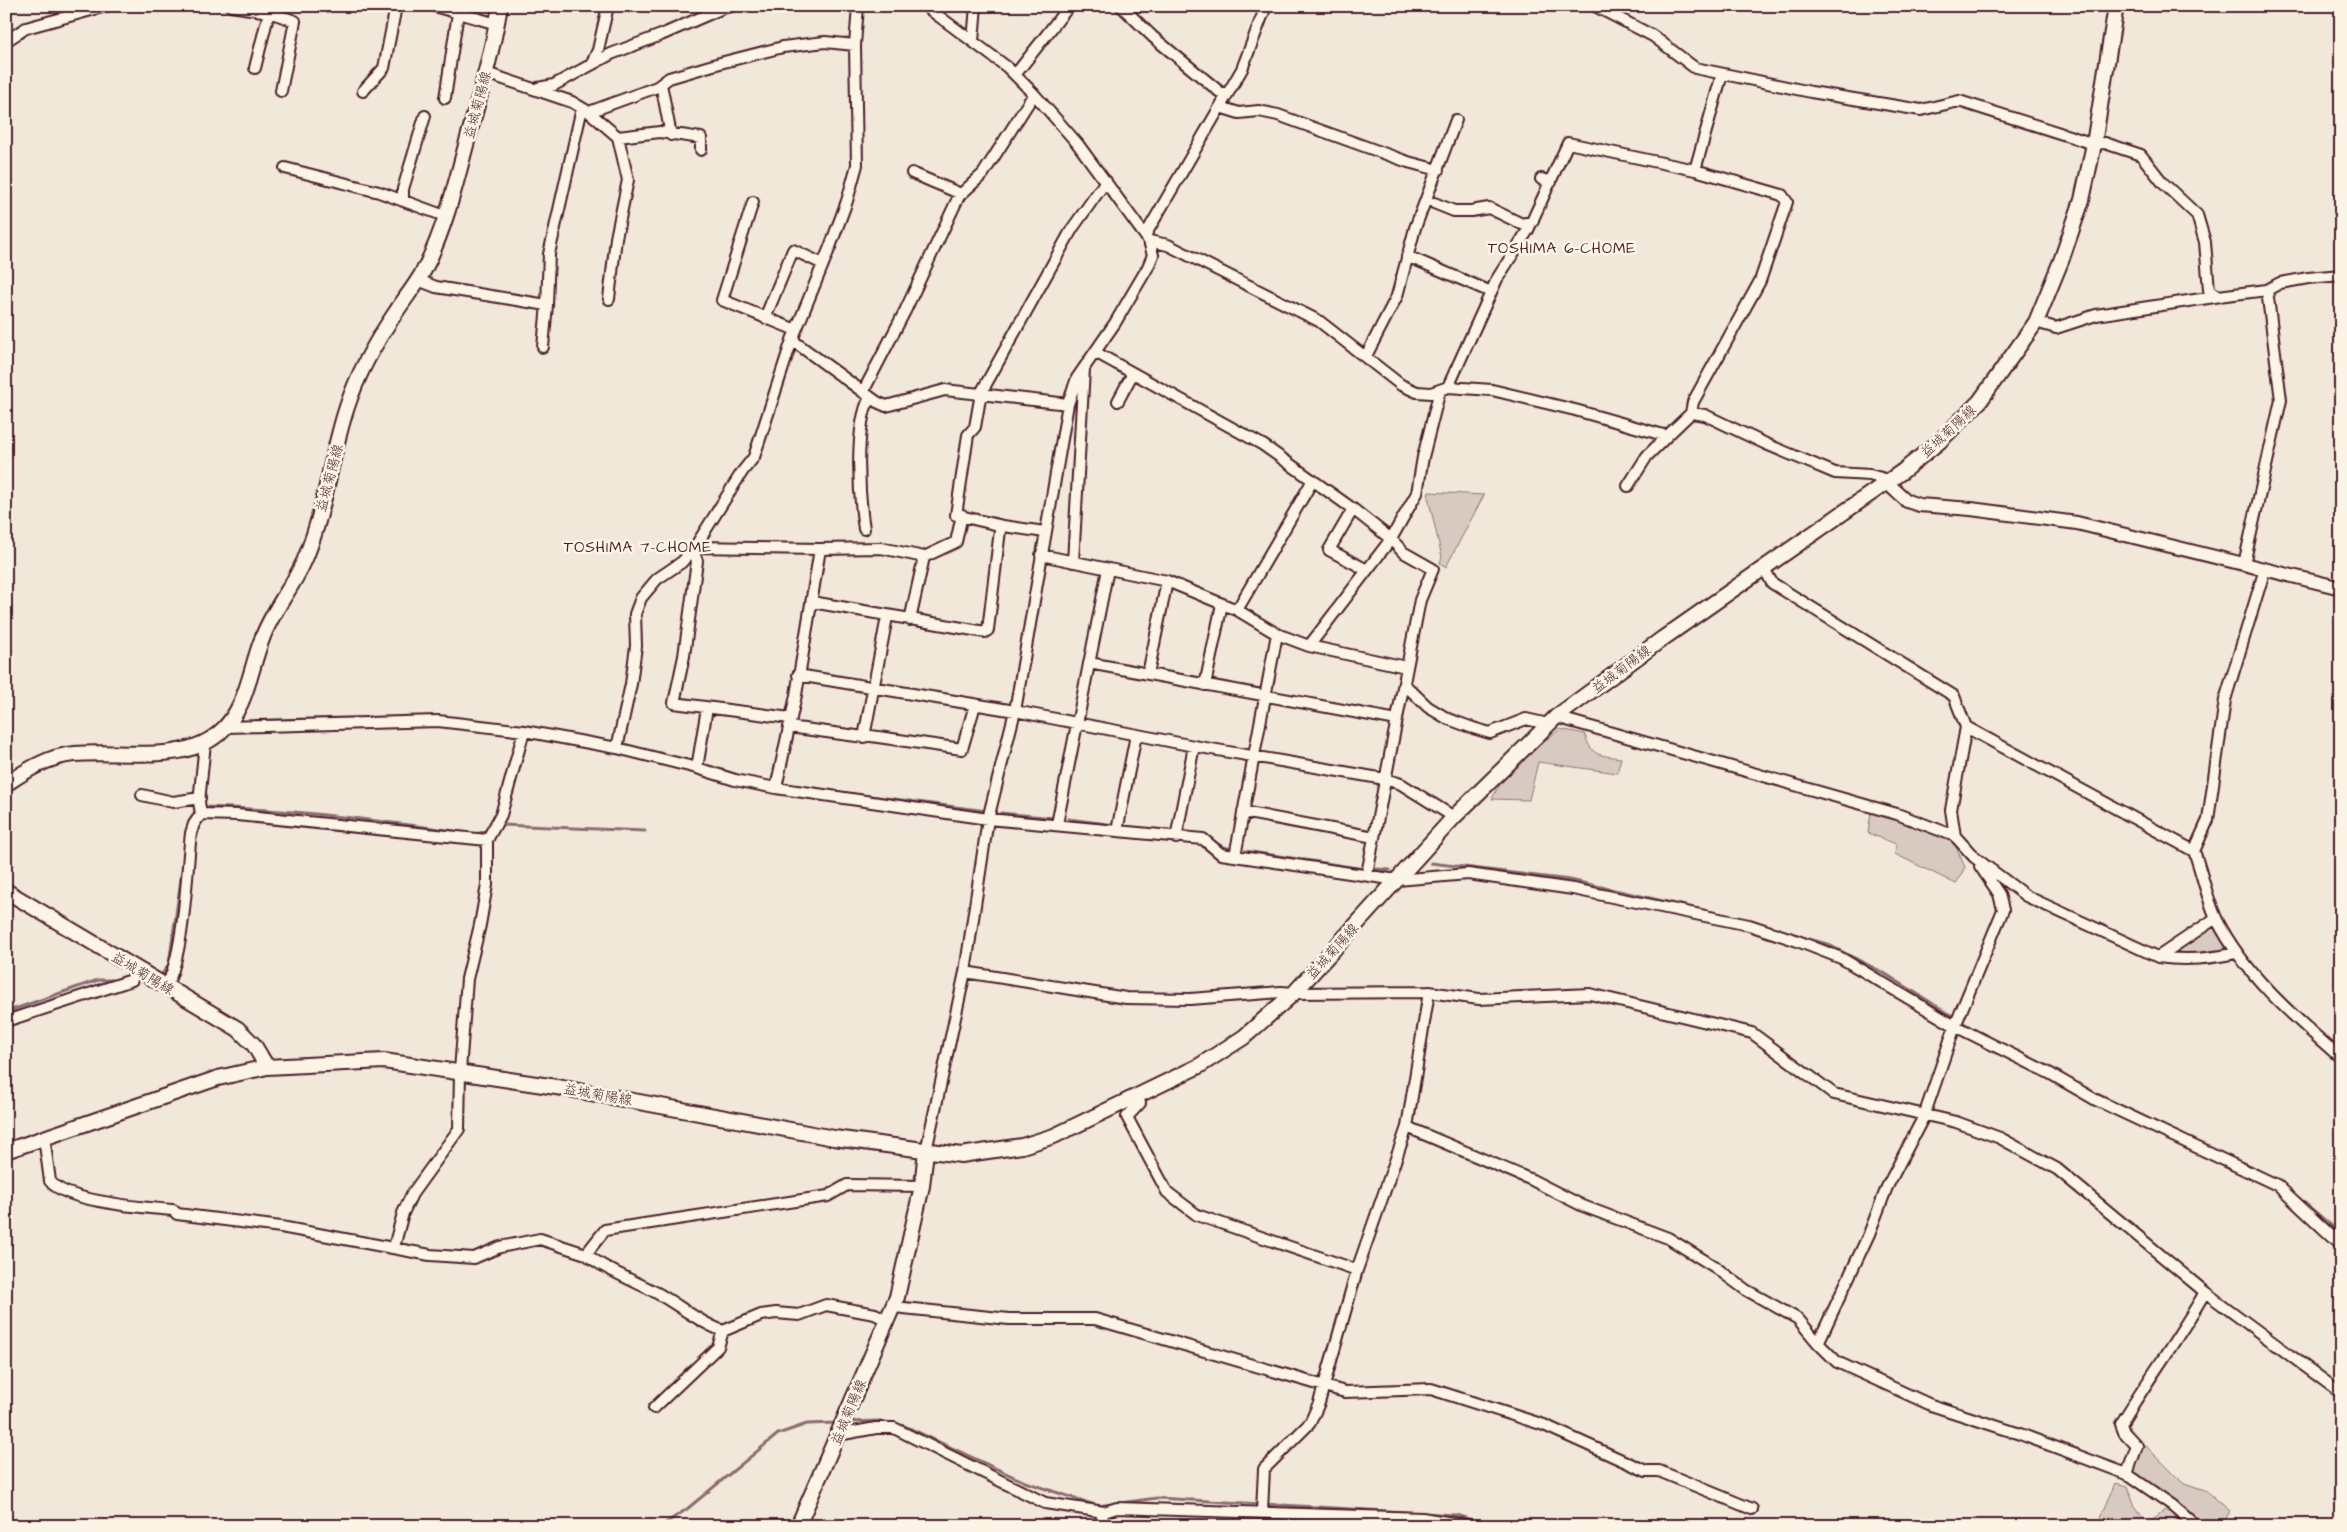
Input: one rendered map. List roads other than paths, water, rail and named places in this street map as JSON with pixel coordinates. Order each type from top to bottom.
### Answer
[{"type":"main road","name":"益城菊陽線","points":[[6,784],[34,765],[73,754],[180,752],[205,743],[226,727],[239,711],[270,617],[300,573],[309,550],[328,488],[347,407],[364,365],[418,280],[434,248],[446,216],[486,73],[500,6]]},
{"type":"main road","name":"益城菊陽線","points":[[6,1151],[218,1078],[267,1067],[384,1061],[460,1071],[704,1113],[834,1138],[961,1155],[1022,1146],[1054,1136],[1220,1054],[1244,1037],[1294,994],[1454,817],[1552,721],[1662,639],[1887,481],[1940,441],[1980,401],[2036,322],[2075,225],[2094,144],[2116,6]]},
{"type":"main road","name":"益城菊陽線","points":[[6,891],[238,1029],[254,1045],[267,1067]]},
{"type":"main road","name":"益城菊陽線","points":[[798,1526],[894,1307],[902,1280],[905,1256],[922,1186],[926,1151]]},
{"type":"street","points":[[6,41],[26,28],[106,6]]},
{"type":"street","points":[[231,6],[271,9],[296,21],[281,91]]},
{"type":"street","points":[[363,92],[384,68],[396,6]]},
{"type":"street","points":[[434,6],[497,24]]},
{"type":"street","points":[[591,65],[598,50],[608,6]]},
{"type":"street","points":[[535,88],[554,86],[611,54],[732,6]]},
{"type":"street","points":[[616,748],[631,684],[636,646],[635,614],[641,598],[657,579],[682,562],[694,549],[742,472],[754,457],[792,340],[847,201],[857,166],[855,45],[858,6]]},
{"type":"street","points":[[925,6],[973,41],[1015,75],[1034,94],[1077,143],[1106,181],[1148,238],[1153,255],[1148,267],[1077,378],[1068,404],[1015,711],[988,819],[965,972],[926,1151]]},
{"type":"street","points":[[973,41],[976,6]]},
{"type":"street","points":[[1015,75],[1069,6]]},
{"type":"street","points":[[1121,6],[1154,37],[1226,96]]},
{"type":"street","points":[[1148,238],[1252,47],[1266,6]]},
{"type":"street","points":[[1596,6],[1653,36],[1695,68],[1921,110],[1959,101],[2094,144],[2105,143],[2141,155],[2163,183],[2197,215],[2205,242],[2209,290],[2221,296]]},
{"type":"street","points":[[255,68],[271,9]]},
{"type":"street","points":[[445,98],[458,13]]},
{"type":"street","points":[[585,110],[661,84],[668,78],[783,47],[825,42],[855,45]]},
{"type":"street","points":[[486,73],[535,88],[585,110],[618,137],[628,180],[616,238],[609,298]]},
{"type":"street","points":[[1695,170],[1722,74]]},
{"type":"street","points":[[661,84],[671,135]]},
{"type":"street","points":[[864,529],[861,507],[861,424],[866,395],[961,194],[983,174],[1034,94]]},
{"type":"street","points":[[1220,107],[1239,113],[1259,111],[1278,115],[1408,162],[1438,170]]},
{"type":"street","points":[[543,347],[548,305],[549,254],[585,110]]},
{"type":"street","points":[[403,201],[403,190],[425,116]]},
{"type":"street","points":[[1366,356],[1397,296],[1414,228],[1456,120]]},
{"type":"street","points":[[618,137],[660,132],[701,138],[701,150]]},
{"type":"street","points":[[1309,646],[1391,538],[1417,493],[1423,457],[1444,388],[1491,292],[1533,221],[1546,181],[1568,143],[1695,170],[1782,195],[1787,202],[1760,281],[1693,402],[1692,413],[1647,456],[1628,486]]},
{"type":"street","points":[[284,168],[379,192],[446,216]]},
{"type":"street","points":[[912,173],[961,194]]},
{"type":"street","points":[[1045,532],[1003,526],[956,515],[968,435],[975,427],[981,393],[1072,228],[1106,181]]},
{"type":"street","points":[[753,202],[722,300],[796,330]]},
{"type":"street","points":[[1434,203],[1454,211],[1471,212],[1489,208],[1522,224],[1533,221]]},
{"type":"street","points":[[1148,238],[1168,245],[1319,321],[1402,385],[1417,392],[1431,393],[1444,388],[1492,390],[1575,410],[1667,436]]},
{"type":"street","points":[[765,318],[794,250],[823,264]]},
{"type":"street","points":[[1407,256],[1491,292]]},
{"type":"street","points":[[2036,322],[2056,328],[2096,315],[2266,290],[2280,283],[2341,275]]},
{"type":"street","points":[[418,280],[436,287],[548,305]]},
{"type":"street","points":[[2244,564],[2281,400],[2266,290]]},
{"type":"street","points":[[792,340],[866,395],[886,406],[945,390],[1068,404]]},
{"type":"street","points":[[1095,352],[1263,445],[1353,508],[1391,538],[1403,552],[1433,569],[1420,600],[1367,874]]},
{"type":"street","points":[[1073,562],[1084,368]]},
{"type":"street","points":[[1118,401],[1133,374]]},
{"type":"street","points":[[1692,413],[1705,415],[1766,444],[1835,473],[1870,475],[1887,481],[1907,501],[1919,505],[1970,509],[2077,523],[2341,588]]},
{"type":"street","points":[[1237,610],[1313,480]]},
{"type":"street","points":[[1353,508],[1329,550],[1367,570]]},
{"type":"street","points":[[694,549],[881,548],[924,557],[956,542],[962,516]]},
{"type":"street","points":[[812,602],[887,617],[985,632],[988,630],[1000,530],[1003,526]]},
{"type":"street","points":[[694,549],[697,561],[684,656],[674,702],[789,722],[862,739],[874,688],[887,617]]},
{"type":"street","points":[[776,788],[812,602],[819,549]]},
{"type":"street","points":[[1041,556],[1167,581],[1237,610],[1277,634],[1309,646],[1406,667]]},
{"type":"street","points":[[910,620],[924,557]]},
{"type":"street","points":[[1764,568],[1772,583],[1954,696],[1966,727],[1951,810],[1955,836]]},
{"type":"street","points":[[1057,824],[1108,569]]},
{"type":"street","points":[[2265,569],[2225,700],[2208,820],[2194,851],[2216,918],[2236,953],[2295,1018],[2341,1058]]},
{"type":"street","points":[[1148,674],[1167,581]]},
{"type":"street","points":[[1205,685],[1222,604]]},
{"type":"street","points":[[1235,856],[1277,634]]},
{"type":"street","points":[[1089,663],[1397,720]]},
{"type":"street","points":[[798,676],[1015,711],[1194,746],[1385,779],[1401,784],[1454,817]]},
{"type":"street","points":[[1404,684],[1428,707],[1448,720],[1482,731],[1490,733],[1526,719],[1552,721],[1897,814],[1955,836],[1974,857],[1999,894],[2003,910],[1954,1026],[1924,1116],[1888,1187],[1869,1234],[1818,1343]]},
{"type":"street","points":[[864,735],[962,749],[975,705]]},
{"type":"street","points":[[697,768],[707,708]]},
{"type":"street","points":[[226,727],[438,721],[524,731],[616,748],[697,768],[734,780],[776,788],[988,819],[1057,824],[1176,838],[1203,839],[1221,854],[1367,874],[1397,880],[1468,874],[1574,889],[1749,925],[1795,940],[1840,958],[1954,1026],[2049,1073],[2096,1100],[2277,1185],[2341,1245]]},
{"type":"street","points":[[1966,727],[2194,851]]},
{"type":"street","points":[[394,1247],[403,1214],[412,1194],[458,1129],[466,979],[480,925],[487,885],[488,840],[501,815],[524,731]]},
{"type":"street","points":[[1117,831],[1136,735]]},
{"type":"street","points":[[166,987],[174,972],[180,940],[191,833],[194,824],[201,814],[200,798],[205,743]]},
{"type":"street","points":[[1176,838],[1194,746]]},
{"type":"street","points":[[142,795],[173,802],[200,798]]},
{"type":"street","points":[[1243,812],[1374,837]]},
{"type":"street","points":[[201,814],[237,815],[488,840]]},
{"type":"street","points":[[1974,857],[2026,896],[2158,957],[2176,960],[2211,958],[2236,953]]},
{"type":"street","points":[[2158,957],[2216,918]]},
{"type":"street","points":[[965,972],[1126,998],[1190,999],[1281,992],[1294,994],[1429,992],[1479,999],[1590,994],[1752,1033],[1834,1094],[1956,1122],[2000,1138],[2057,1169],[2204,1292],[2339,1388]]},
{"type":"street","points":[[6,1021],[132,980]]},
{"type":"street","points":[[1263,1505],[1264,1469],[1310,1423],[1325,1384],[1357,1270],[1406,1128],[1429,992]]},
{"type":"street","points":[[1137,1096],[1140,1103],[1127,1117],[1168,1192],[1197,1215],[1357,1270]]},
{"type":"street","points":[[1406,1128],[1532,1180],[1583,1206],[1668,1238],[1715,1267],[1746,1290],[1798,1319],[1837,1362],[1931,1405],[2020,1434],[2128,1474],[2172,1504],[2196,1526]]},
{"type":"street","points":[[44,1137],[50,1181],[58,1188],[86,1198],[173,1210],[177,1214],[281,1227],[430,1255],[474,1258],[500,1247],[540,1239],[586,1254],[596,1262],[658,1294],[690,1315],[723,1331],[761,1315],[776,1313],[799,1315],[826,1305],[875,1314],[888,1321]]},
{"type":"street","points":[[586,1254],[605,1230],[828,1196],[847,1185],[922,1186]]},
{"type":"street","points":[[2128,1474],[2136,1446],[2124,1432],[2122,1424],[2152,1373],[2181,1334],[2204,1292]]},
{"type":"street","points":[[894,1307],[1009,1319],[1094,1319],[1325,1384],[1345,1392],[1431,1389],[1544,1425],[1646,1471],[1659,1471],[1752,1509]]},
{"type":"street","points":[[654,1408],[718,1348],[723,1331]]},
{"type":"street","points":[[839,1432],[894,1428],[1045,1504],[1104,1512],[1116,1508],[1263,1505],[1471,1526]]},
{"type":"street","points":[[1099,1526],[1104,1512]]},
{"type":"waterway","points":[[702,764],[744,777]]},
{"type":"waterway","points":[[807,788],[987,811]]},
{"type":"waterway","points":[[204,807],[306,813],[477,834],[488,830]]},
{"type":"waterway","points":[[187,831],[193,814],[197,810]]},
{"type":"waterway","points":[[1001,813],[1054,818]]},
{"type":"waterway","points":[[1068,819],[1115,825]]},
{"type":"waterway","points":[[502,825],[645,831]]},
{"type":"waterway","points":[[1130,827],[1143,828]]},
{"type":"waterway","points":[[1191,833],[1204,835],[1219,845],[1228,848]]},
{"type":"waterway","points":[[1245,851],[1364,869]]},
{"type":"waterway","points":[[1431,863],[1570,880],[1734,917]]},
{"type":"waterway","points":[[162,974],[169,964],[183,865]]},
{"type":"waterway","points":[[1376,869],[1390,870]]},
{"type":"waterway","points":[[1788,933],[1827,944],[1884,973],[1954,1017]]},
{"type":"waterway","points":[[6,1012],[98,980],[121,980]]},
{"type":"waterway","points":[[1962,1022],[1980,1033]]},
{"type":"waterway","points":[[2083,1087],[2172,1130]]},
{"type":"waterway","points":[[2209,1148],[2258,1170]]},
{"type":"waterway","points":[[2279,1181],[2341,1234]]},
{"type":"waterway","points":[[847,1422],[880,1421],[905,1426],[1025,1482],[1098,1506],[1157,1498],[1456,1515],[1490,1526]]},
{"type":"waterway","points":[[661,1526],[687,1509],[778,1434],[807,1424],[838,1423]]},
{"type":"district","name":"TOSHIMA 6-CHOME","points":[[1562,248]]},
{"type":"district","name":"TOSHIMA 7-CHOME","points":[[638,547]]}]
